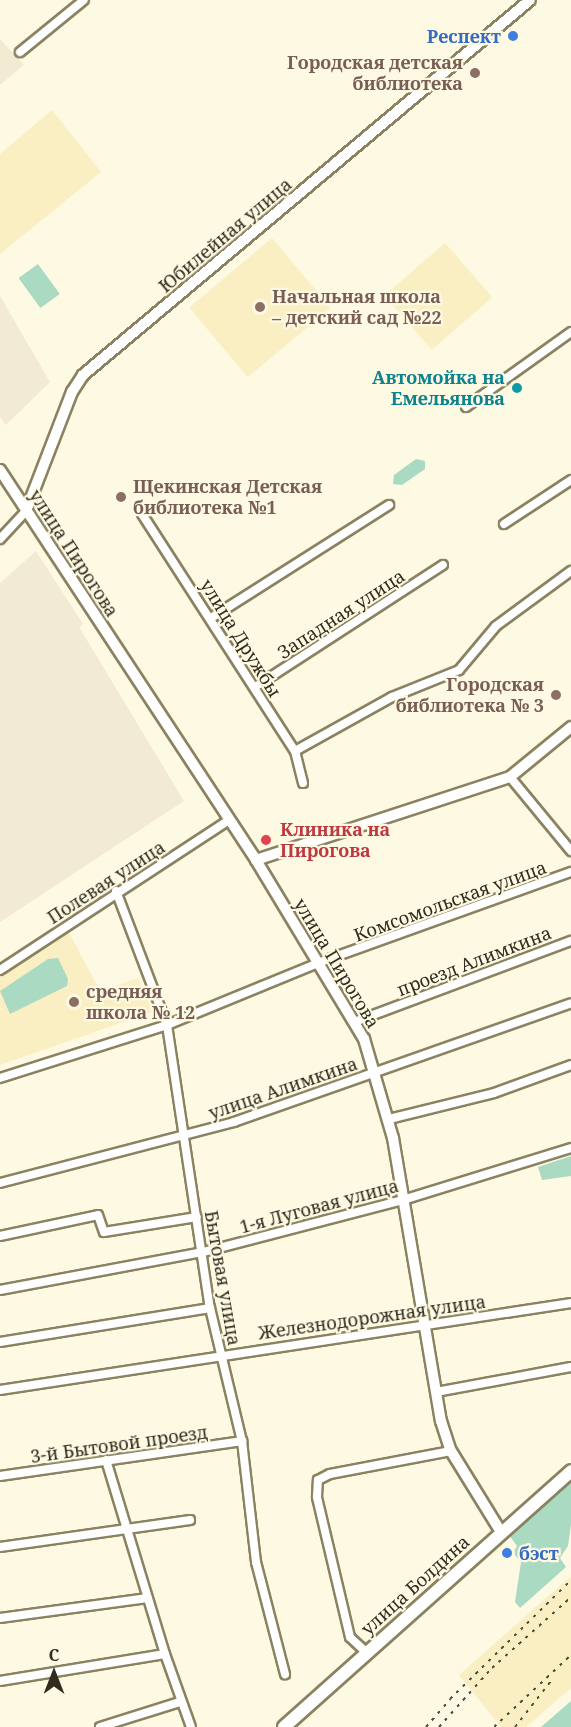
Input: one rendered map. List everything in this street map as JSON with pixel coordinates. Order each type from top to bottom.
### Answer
[{"type":"main road","name":"улица Болдина","points":[[284,1727],[571,1472]]},
{"type":"street","points":[[20,52],[84,0]]},
{"type":"street","name":"Юбилейная улица","points":[[0,539],[26,511],[72,392],[83,375],[530,0]]},
{"type":"street","points":[[466,407],[571,332]]},
{"type":"street","name":"улица Пирогова","points":[[0,470],[256,860],[354,1022],[377,1072],[389,1119],[436,1392],[451,1451],[501,1532]]},
{"type":"street","points":[[504,524],[571,480]]},
{"type":"street","points":[[211,618],[389,505]]},
{"type":"street","name":"улица Дружбы","points":[[142,514],[295,751],[303,783]]},
{"type":"street","name":"Западная улица","points":[[255,687],[443,565]]},
{"type":"street","points":[[295,751],[392,698],[459,670],[496,626],[571,571]]},
{"type":"street","points":[[256,860],[510,777],[571,727]]},
{"type":"street","points":[[510,777],[571,850]]},
{"type":"street","name":"Полевая улица","points":[[0,970],[116,891],[230,820]]},
{"type":"street","name":"Комсомольская улица","points":[[0,1078],[167,1025],[318,963],[571,872]]},
{"type":"street","name":"Бытовая улица","points":[[116,891],[167,1025],[210,1308],[242,1441],[256,1562],[285,1674]]},
{"type":"street","name":"проезд Алимкина","points":[[354,1022],[571,941]]},
{"type":"street","name":"улица Алимкина","points":[[0,1183],[184,1136],[377,1072],[571,1003]]},
{"type":"street","points":[[389,1119],[494,1093],[571,1065]]},
{"type":"street","name":"1-я Луговая улица","points":[[0,1290],[203,1252],[403,1200],[571,1148]]},
{"type":"street","points":[[0,1236],[98,1215],[104,1232],[197,1217]]},
{"type":"street","name":"Железнодорожная улица","points":[[0,1390],[571,1302]]},
{"type":"street","points":[[0,1342],[210,1308]]},
{"type":"street","points":[[436,1392],[571,1367]]},
{"type":"street","name":"3-й Бытовой проезд","points":[[0,1476],[242,1441]]},
{"type":"street","points":[[367,1653],[350,1637],[317,1497],[318,1480],[330,1474],[451,1451]]},
{"type":"street","points":[[106,1460],[180,1702],[191,1727]]},
{"type":"street","points":[[0,1547],[190,1520]]},
{"type":"street","points":[[0,1618],[148,1598]]},
{"type":"street","points":[[0,1681],[165,1654]]},
{"type":"street","points":[[100,1727],[180,1702]]},
{"type":"shaded area","points":[[0,39],[24,65],[0,85]]},
{"type":"shaded area","points":[[52,110],[101,172],[0,254],[0,154]]},
{"type":"shaded area","name":"Начальная школа – детский сад №22","points":[[272,238],[330,308],[248,377],[189,307]]},
{"type":"shaded area","points":[[445,243],[492,297],[432,350],[385,295]]},
{"type":"shaded area","points":[[0,296],[50,382],[6,425],[0,417]]},
{"type":"shaded area","points":[[36,551],[83,624],[79,627],[184,801],[0,922],[0,583]]},
{"type":"shaded area","name":"средняя школа № 12","points":[[67,929],[100,991],[139,978],[152,1012],[0,1065],[0,977]]},
{"type":"shaded area","points":[[571,1576],[571,1688],[526,1727],[501,1727],[459,1675]]},
{"type":"green space","points":[[38,264],[60,294],[40,308],[19,278]]},
{"type":"green space","points":[[416,459],[425,461],[425,469],[402,485],[393,484],[394,475]]},
{"type":"green space","points":[[58,958],[68,979],[67,986],[10,1014],[0,991],[48,959]]},
{"type":"green space","points":[[571,1156],[571,1176],[542,1180],[538,1167]]},
{"type":"green space","points":[[566,1477],[571,1483],[571,1524],[568,1546],[560,1558],[566,1567],[520,1608],[515,1602],[521,1562],[513,1553],[517,1546],[506,1531]]},
{"type":"green space","points":[[571,1701],[571,1727],[541,1727]]},
{"type":"railway","points":[[426,1727],[450,1699],[571,1580]]},
{"type":"railway","points":[[439,1727],[492,1668],[571,1597]]},
{"type":"railway","points":[[494,1727],[571,1655]]},
{"type":"railway","points":[[515,1727],[551,1681]]},
{"type":"place","name":"Респект","points":[[513,36]]},
{"type":"place","name":"Городская детская библиотека","points":[[475,73]]},
{"type":"place","name":"Начальная школа – детский сад №22","points":[[260,307]]},
{"type":"place","name":"Автомойка на Емельянова","points":[[517,388]]},
{"type":"place","name":"Щекинская Детская библиотека №1","points":[[121,497]]},
{"type":"place","name":"Городская библиотека № 3","points":[[556,695]]},
{"type":"place","name":"Клиника на Пирогова","points":[[266,840]]},
{"type":"place","name":"средняя школа № 12","points":[[74,1002]]},
{"type":"place","name":"бэст","points":[[507,1553]]}]
